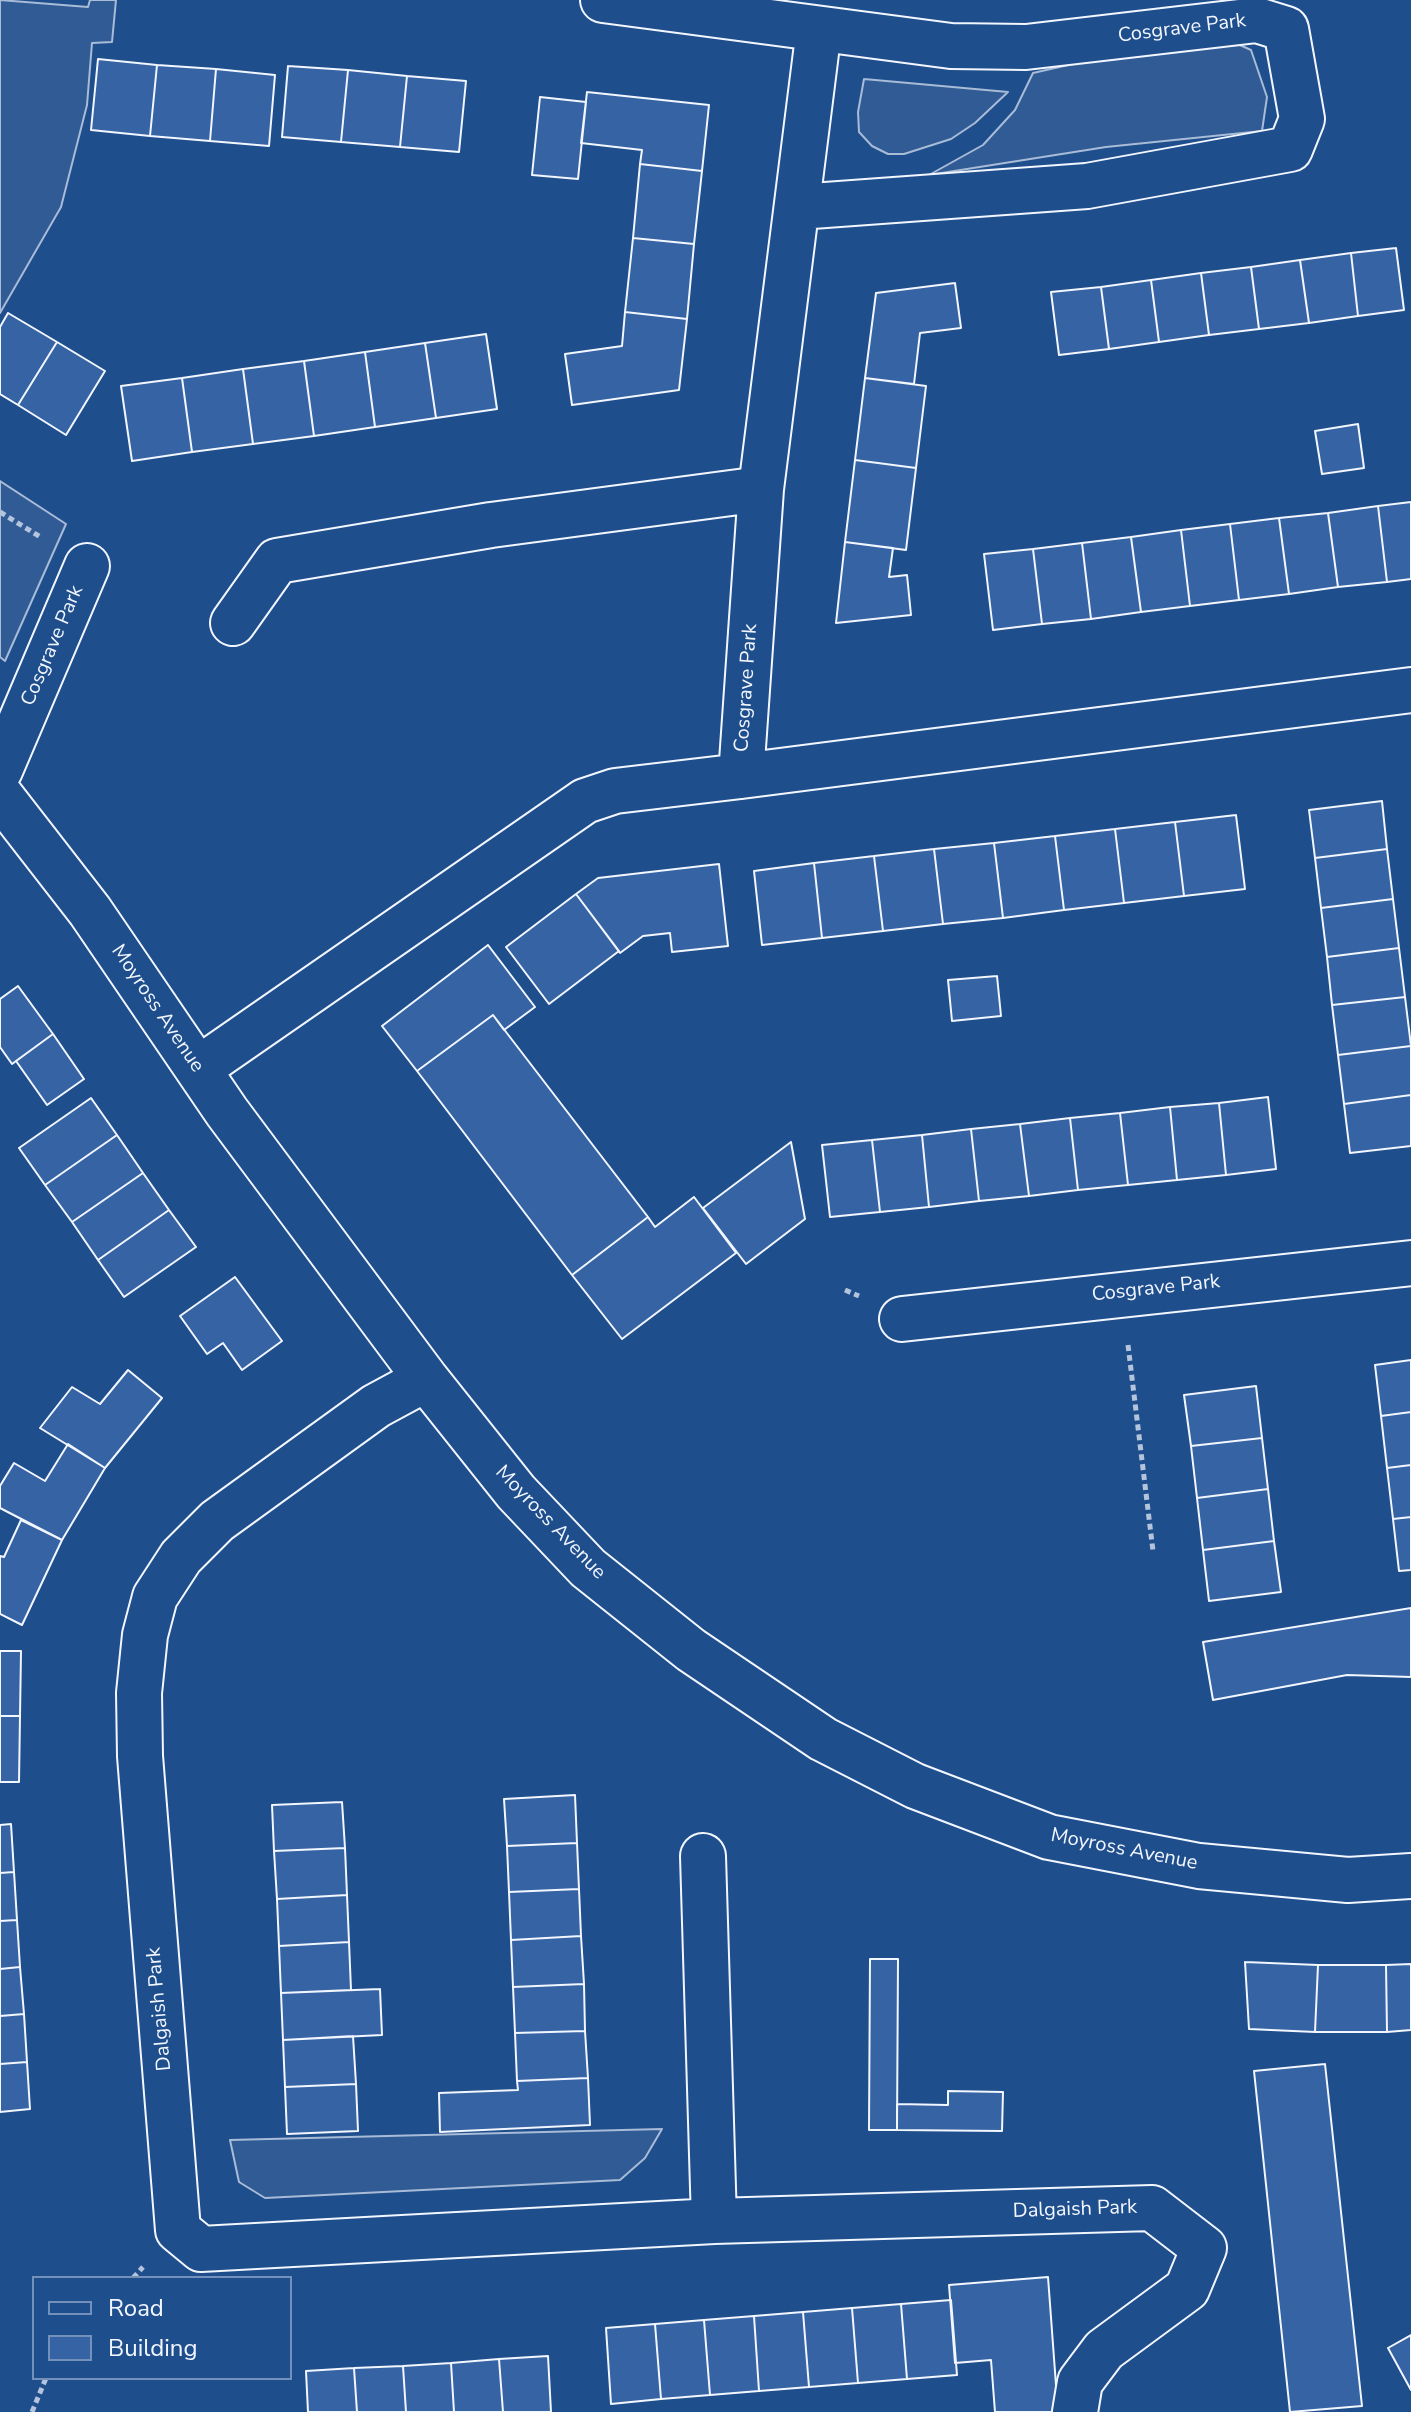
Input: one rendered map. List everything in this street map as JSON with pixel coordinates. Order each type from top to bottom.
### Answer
[{"type":"street","name":"Cosgrave Park","points":[[603,0],[951,46],[1026,47],[1257,20],[1286,29],[1302,119],[1290,149],[1087,186],[798,207]]},
{"type":"street","name":"Cosgrave Park","points":[[819,29],[761,489],[741,776],[1411,690]]},
{"type":"street","points":[[233,623],[277,561],[491,525],[761,489]]},
{"type":"street","name":"Cosgrave Park","points":[[0,770],[87,566]]},
{"type":"street","points":[[198,1069],[585,801],[615,791],[741,776]]},
{"type":"street","name":"Moyross Avenue","points":[[0,795],[90,911],[198,1069],[426,1379],[516,1492],[588,1568],[691,1650],[823,1739],[915,1786],[1049,1837],[1199,1866],[1348,1880],[1411,1876]]},
{"type":"street","name":"Cosgrave Park","points":[[902,1319],[1121,1292],[1411,1263]]},
{"type":"street","name":"Dalgaish Park","points":[[426,1379],[376,1406],[217,1521],[181,1557],[155,1597],[142,1664],[140,1756],[178,2230],[201,2249],[714,2221],[1152,2208],[1204,2248],[1187,2289],[1104,2350],[1080,2382],[1075,2412]]},
{"type":"street","points":[[703,1856],[714,2221]]},
{"type":"path","points":[[1121,1292],[1153,1551]]},
{"type":"path","points":[[32,2412],[45,2380]]},
{"type":"shaded area","points":[[0,0],[88,7],[90,0],[116,0],[112,42],[92,43],[87,105],[61,207],[0,313]]},
{"type":"shaded area","points":[[1233,42],[1251,50],[1267,97],[1262,131],[1106,147],[929,175],[983,145],[1015,110],[1033,73],[1086,61]]},
{"type":"shaded area","points":[[864,79],[1008,92],[975,123],[951,139],[904,154],[888,154],[872,146],[859,132],[858,112]]},
{"type":"shaded area","points":[[0,481],[66,524],[5,661],[0,657]]},
{"type":"shaded area","points":[[662,2129],[645,2158],[620,2180],[265,2198],[239,2182],[230,2140]]},
{"type":"building","points":[[98,59],[157,65],[150,136],[91,130]]},
{"type":"building","points":[[157,65],[216,69],[210,141],[150,136]]},
{"type":"building","points":[[288,66],[348,70],[341,142],[282,137]]},
{"type":"building","points":[[216,69],[275,75],[269,146],[210,141]]},
{"type":"building","points":[[348,70],[407,76],[400,147],[341,142]]},
{"type":"building","points":[[407,76],[466,81],[459,152],[400,147]]},
{"type":"building","points":[[587,92],[709,105],[702,171],[640,164],[642,150],[581,143]]},
{"type":"building","points":[[540,97],[586,102],[578,179],[532,175]]},
{"type":"building","points":[[640,164],[702,171],[694,244],[633,238]]},
{"type":"building","points":[[633,238],[694,244],[687,319],[625,312]]},
{"type":"building","points":[[1396,248],[1404,310],[1358,316],[1351,253]]},
{"type":"building","points":[[1351,253],[1358,316],[1309,323],[1300,260]]},
{"type":"building","points":[[1300,260],[1309,323],[1259,329],[1251,267]]},
{"type":"building","points":[[1251,267],[1259,329],[1209,335],[1201,273]]},
{"type":"building","points":[[1201,273],[1209,335],[1159,342],[1151,280]]},
{"type":"building","points":[[1151,280],[1159,342],[1109,349],[1101,287]]},
{"type":"building","points":[[955,283],[961,328],[920,333],[914,384],[865,378],[876,293]]},
{"type":"building","points":[[1101,287],[1109,349],[1059,355],[1051,292]]},
{"type":"building","points":[[625,312],[687,319],[679,390],[572,405],[565,354],[622,346]]},
{"type":"building","points":[[8,313],[57,342],[18,405],[0,394],[0,327]]},
{"type":"building","points":[[486,334],[497,409],[436,418],[425,343]]},
{"type":"building","points":[[57,342],[105,371],[66,435],[18,405]]},
{"type":"building","points":[[425,343],[436,418],[375,427],[365,352]]},
{"type":"building","points":[[365,352],[375,427],[314,436],[304,361]]},
{"type":"building","points":[[304,361],[314,436],[253,444],[243,369]]},
{"type":"building","points":[[243,369],[253,444],[192,452],[182,378]]},
{"type":"building","points":[[182,378],[192,452],[132,461],[121,386]]},
{"type":"building","points":[[865,378],[926,386],[916,468],[855,460]]},
{"type":"building","points":[[1358,424],[1364,468],[1322,474],[1315,431]]},
{"type":"building","points":[[855,460],[916,468],[906,550],[845,542]]},
{"type":"building","points":[[1411,502],[1411,579],[1387,582],[1378,506]]},
{"type":"building","points":[[1378,506],[1387,582],[1338,587],[1328,513]]},
{"type":"building","points":[[1328,513],[1338,587],[1289,594],[1279,518]]},
{"type":"building","points":[[1279,518],[1289,594],[1239,600],[1230,524]]},
{"type":"building","points":[[1230,524],[1239,600],[1190,606],[1181,530]]},
{"type":"building","points":[[1181,530],[1190,606],[1141,612],[1131,537]]},
{"type":"building","points":[[1131,537],[1141,612],[1091,619],[1082,543]]},
{"type":"building","points":[[845,542],[893,548],[889,577],[907,575],[911,615],[836,623]]},
{"type":"building","points":[[1082,543],[1091,619],[1042,624],[1033,549]]},
{"type":"building","points":[[1033,549],[1042,624],[993,630],[984,554]]},
{"type":"building","points":[[1382,801],[1387,849],[1315,858],[1309,810]]},
{"type":"building","points":[[1236,815],[1245,889],[1184,896],[1175,822]]},
{"type":"building","points":[[1175,822],[1184,896],[1124,903],[1115,829]]},
{"type":"building","points":[[1115,829],[1124,903],[1064,910],[1055,836]]},
{"type":"building","points":[[1055,836],[1064,910],[1003,918],[994,843]]},
{"type":"building","points":[[994,843],[1003,918],[943,924],[934,849]]},
{"type":"building","points":[[934,849],[943,924],[883,931],[874,856]]},
{"type":"building","points":[[1387,849],[1393,899],[1321,908],[1315,858]]},
{"type":"building","points":[[874,856],[883,931],[822,938],[814,863]]},
{"type":"building","points":[[814,863],[822,938],[762,945],[754,871]]},
{"type":"building","points":[[719,864],[728,946],[672,952],[670,933],[643,936],[620,953],[576,894],[598,878]]},
{"type":"building","points":[[576,894],[619,951],[549,1004],[506,947]]},
{"type":"building","points":[[1393,899],[1399,948],[1327,957],[1321,908]]},
{"type":"building","points":[[488,945],[535,1007],[504,1030],[493,1015],[417,1071],[382,1026]]},
{"type":"building","points":[[1399,948],[1405,997],[1332,1005],[1327,957]]},
{"type":"building","points":[[997,976],[1001,1016],[952,1021],[948,980]]},
{"type":"building","points":[[18,986],[53,1034],[12,1064],[0,1047],[0,999]]},
{"type":"building","points":[[1405,997],[1411,1046],[1338,1055],[1332,1005]]},
{"type":"building","points":[[493,1015],[648,1217],[572,1275],[417,1071]]},
{"type":"building","points":[[53,1034],[84,1079],[47,1105],[16,1061]]},
{"type":"building","points":[[1411,1046],[1411,1095],[1344,1104],[1338,1055]]},
{"type":"building","points":[[1411,1095],[1411,1146],[1350,1153],[1344,1104]]},
{"type":"building","points":[[1268,1097],[1276,1169],[1226,1175],[1219,1103]]},
{"type":"building","points":[[91,1098],[117,1135],[45,1185],[19,1148]]},
{"type":"building","points":[[1219,1103],[1226,1175],[1177,1180],[1170,1107]]},
{"type":"building","points":[[1170,1107],[1177,1180],[1128,1185],[1120,1113]]},
{"type":"building","points":[[1120,1113],[1128,1185],[1078,1190],[1070,1118]]},
{"type":"building","points":[[1070,1118],[1078,1190],[1029,1196],[1020,1124]]},
{"type":"building","points":[[1020,1124],[1029,1196],[979,1201],[971,1129]]},
{"type":"building","points":[[971,1129],[979,1201],[929,1207],[922,1135]]},
{"type":"building","points":[[117,1135],[143,1173],[72,1222],[45,1185]]},
{"type":"building","points":[[922,1135],[929,1207],[880,1212],[872,1140]]},
{"type":"building","points":[[872,1140],[880,1212],[830,1217],[822,1145]]},
{"type":"building","points":[[791,1142],[805,1219],[746,1264],[703,1208]]},
{"type":"building","points":[[143,1173],[169,1210],[98,1260],[72,1222]]},
{"type":"building","points":[[694,1197],[736,1253],[622,1339],[572,1275],[648,1217],[655,1227]]},
{"type":"building","points":[[169,1210],[196,1247],[124,1297],[98,1260]]},
{"type":"building","points":[[235,1277],[282,1341],[242,1370],[223,1343],[207,1354],[180,1316]]},
{"type":"building","points":[[1411,1360],[1411,1412],[1381,1416],[1375,1365]]},
{"type":"building","points":[[128,1370],[162,1398],[105,1468],[40,1428],[72,1387],[100,1404]]},
{"type":"building","points":[[1256,1386],[1262,1438],[1191,1446],[1184,1395]]},
{"type":"building","points":[[1411,1412],[1411,1465],[1387,1468],[1381,1416]]},
{"type":"building","points":[[1262,1438],[1268,1489],[1197,1498],[1191,1446]]},
{"type":"building","points":[[68,1444],[105,1468],[62,1540],[0,1508],[0,1486],[14,1463],[45,1481]]},
{"type":"building","points":[[1411,1465],[1411,1517],[1393,1519],[1387,1468]]},
{"type":"building","points":[[1268,1489],[1274,1541],[1203,1550],[1197,1498]]},
{"type":"building","points":[[1411,1517],[1411,1570],[1399,1571],[1393,1519]]},
{"type":"building","points":[[21,1520],[62,1540],[22,1625],[0,1614],[0,1556],[4,1557]]},
{"type":"building","points":[[1274,1541],[1281,1592],[1209,1601],[1203,1550]]},
{"type":"building","points":[[1411,1608],[1411,1677],[1347,1675],[1213,1700],[1203,1642]]},
{"type":"building","points":[[0,1651],[21,1651],[20,1716],[0,1716]]},
{"type":"building","points":[[0,1716],[20,1716],[19,1782],[0,1782]]},
{"type":"building","points":[[575,1795],[577,1843],[507,1846],[504,1799]]},
{"type":"building","points":[[342,1802],[345,1848],[274,1851],[272,1805]]},
{"type":"building","points":[[11,1824],[14,1872],[0,1873],[0,1825]]},
{"type":"building","points":[[577,1843],[579,1889],[509,1892],[507,1846]]},
{"type":"building","points":[[345,1848],[347,1895],[277,1899],[274,1851]]},
{"type":"building","points":[[14,1872],[17,1920],[0,1921],[0,1873]]},
{"type":"building","points":[[579,1889],[581,1936],[511,1940],[509,1892]]},
{"type":"building","points":[[347,1895],[349,1942],[279,1946],[277,1899]]},
{"type":"building","points":[[17,1920],[20,1967],[0,1969],[0,1921]]},
{"type":"building","points":[[581,1936],[584,1984],[513,1987],[511,1940]]},
{"type":"building","points":[[349,1942],[351,1990],[281,1993],[279,1946]]},
{"type":"building","points":[[870,1959],[898,1959],[897,2130],[869,2130]]},
{"type":"building","points":[[1245,1962],[1318,1965],[1315,2032],[1249,2029]]},
{"type":"building","points":[[1411,1964],[1411,2030],[1387,2032],[1386,1965]]},
{"type":"building","points":[[1318,1965],[1386,1965],[1387,2032],[1315,2032]]},
{"type":"building","points":[[20,1967],[24,2014],[0,2016],[0,1969]]},
{"type":"building","points":[[584,1984],[585,2031],[515,2033],[513,1987]]},
{"type":"building","points":[[380,1989],[382,2035],[283,2040],[281,1993]]},
{"type":"building","points":[[24,2014],[27,2062],[0,2064],[0,2016]]},
{"type":"building","points":[[585,2031],[588,2078],[517,2081],[515,2033]]},
{"type":"building","points":[[353,2036],[356,2084],[285,2087],[283,2040]]},
{"type":"building","points":[[27,2062],[30,2109],[0,2112],[0,2064]]},
{"type":"building","points":[[1325,2064],[1362,2406],[1290,2412],[1254,2071]]},
{"type":"building","points":[[588,2078],[590,2125],[440,2132],[439,2093],[518,2090],[517,2081]]},
{"type":"building","points":[[356,2084],[358,2131],[287,2134],[285,2087]]},
{"type":"building","points":[[948,2091],[1003,2092],[1002,2131],[897,2130],[897,2104],[948,2105]]},
{"type":"building","points":[[1048,2277],[1058,2412],[995,2412],[991,2360],[955,2363],[949,2285]]},
{"type":"building","points":[[951,2300],[957,2375],[907,2379],[901,2304]]},
{"type":"building","points":[[901,2304],[907,2379],[858,2383],[852,2308]]},
{"type":"building","points":[[852,2308],[858,2383],[809,2387],[803,2312]]},
{"type":"building","points":[[803,2312],[809,2387],[759,2391],[754,2316]]},
{"type":"building","points":[[754,2316],[759,2391],[710,2395],[704,2320]]},
{"type":"building","points":[[704,2320],[710,2395],[661,2399],[655,2324]]},
{"type":"building","points":[[655,2324],[661,2399],[611,2404],[606,2328]]},
{"type":"building","points":[[1411,2335],[1411,2390],[1388,2348]]},
{"type":"building","points":[[548,2356],[551,2412],[503,2412],[499,2359]]},
{"type":"building","points":[[499,2359],[503,2412],[454,2412],[451,2363]]},
{"type":"building","points":[[451,2363],[454,2412],[406,2412],[403,2366]]},
{"type":"building","points":[[403,2366],[406,2412],[357,2412],[354,2368]]},
{"type":"building","points":[[354,2368],[357,2412],[308,2412],[306,2371]]}]
